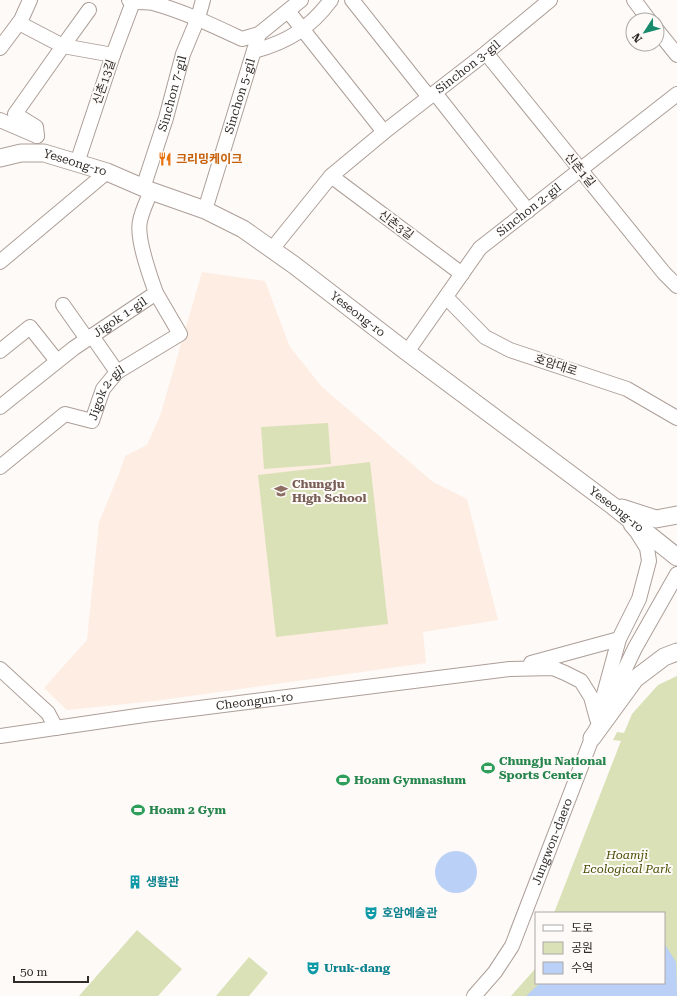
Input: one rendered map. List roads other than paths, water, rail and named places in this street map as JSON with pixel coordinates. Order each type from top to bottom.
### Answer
[{"type":"main road","name":"Yeseong-ro","points":[[0,158],[21,153],[44,153],[107,172],[147,190],[204,210],[243,229],[272,249],[612,506],[677,557]]},
{"type":"main road","points":[[612,506],[656,519],[669,518],[677,515]]},
{"type":"main road","points":[[592,738],[635,679],[664,658],[677,652]]},
{"type":"street","points":[[0,48],[19,23],[30,0]]},
{"type":"street","name":"Sinchon 7-gil","points":[[147,190],[183,54],[198,18],[203,0]]},
{"type":"street","points":[[131,1],[150,2],[198,18],[242,39],[259,34],[301,0]]},
{"type":"street","points":[[254,51],[282,42],[303,29],[322,12],[331,0]]},
{"type":"street","points":[[352,0],[528,211]]},
{"type":"street","name":"Sinchon 3-gil","points":[[272,249],[331,176],[384,132],[486,53],[550,0]]},
{"type":"street","points":[[634,0],[644,12]]},
{"type":"street","name":"신촌13길","points":[[77,163],[131,1]]},
{"type":"street","points":[[44,153],[37,136],[36,128],[15,114],[89,10]]},
{"type":"street","points":[[288,10],[384,132]]},
{"type":"street","points":[[19,23],[63,46],[113,56]]},
{"type":"street","name":"Sinchon 5-gil","points":[[204,210],[259,34]]},
{"type":"street","points":[[665,40],[677,55]]},
{"type":"street","name":"신촌1길","points":[[486,53],[664,273],[677,286]]},
{"type":"street","name":"Sinchon 2-gil","points":[[407,352],[480,248],[677,94]]},
{"type":"street","points":[[0,120],[37,136]]},
{"type":"street","points":[[0,262],[107,172]]},
{"type":"street","name":"신촌3길","points":[[331,176],[462,274]]},
{"type":"street","name":"Jigok 1-gil","points":[[0,407],[57,361],[156,293],[146,263],[141,241],[140,222],[147,190]]},
{"type":"street","name":"Jigok 2-gil","points":[[0,467],[65,414],[92,421],[104,389],[117,372],[180,334],[156,293]]},
{"type":"street","name":"호암대로","points":[[446,297],[485,337],[491,341],[510,350],[626,389],[677,418]]},
{"type":"street","points":[[63,305],[117,372]]},
{"type":"street","points":[[0,351],[30,327],[57,361]]},
{"type":"street","points":[[592,738],[619,639],[638,599],[649,561],[647,548],[637,532],[612,506]]},
{"type":"street","name":"Jungwon-daero","points":[[474,996],[495,972],[512,946],[592,738],[635,648],[677,574]]},
{"type":"street","points":[[510,668],[619,639]]},
{"type":"street","points":[[510,668],[553,668],[565,672],[581,681],[591,697],[596,719]]},
{"type":"street","name":"Cheongun-ro","points":[[0,736],[144,715],[510,668]]},
{"type":"street","points":[[0,669],[48,713],[56,728]]},
{"type":"water","points":[[452,851],[460,851],[468,854],[474,860],[477,872],[474,884],[468,890],[460,893],[452,893],[444,890],[438,884],[435,876],[435,868],[438,860],[444,854]]},
{"type":"water","points":[[665,945],[676,962],[677,996],[526,996],[539,984],[665,984]]},
{"type":"place","name":"크리밍케이크","points":[[165,159]]},
{"type":"place","name":"Chungju High School","points":[[281,491]]},
{"type":"place","name":"Chungju National Sports Center","points":[[488,768]]},
{"type":"place","name":"Hoam Gymnasium","points":[[343,780]]},
{"type":"place","name":"Hoam 2 Gym","points":[[138,810]]},
{"type":"place","name":"생활관","points":[[135,882]]},
{"type":"place","name":"호암예술관","points":[[371,913]]},
{"type":"place","name":"Uruk-dang","points":[[313,968]]},
{"type":"park label","name":"Hoamji Ecological Park","points":[[627,862]]}]
